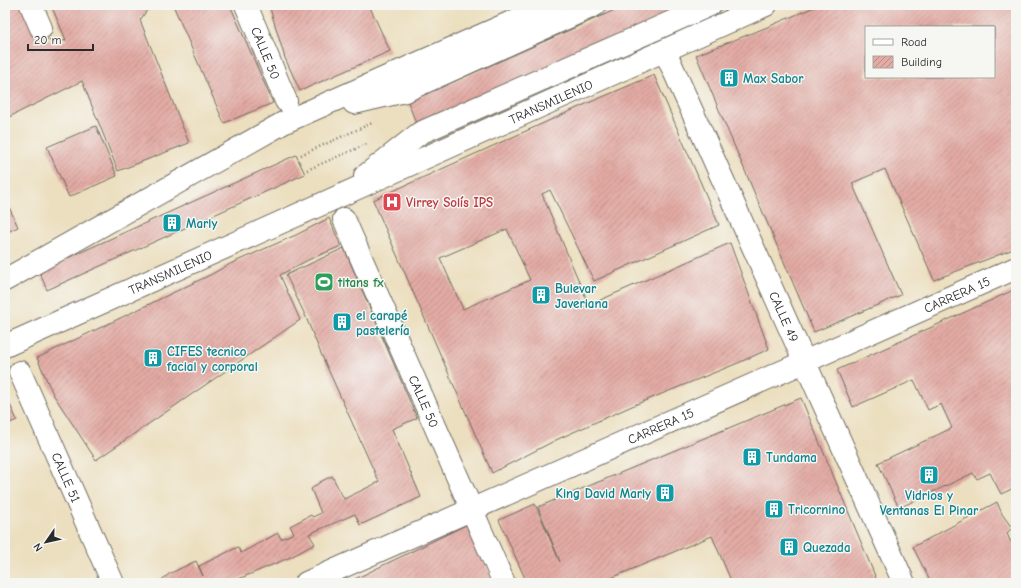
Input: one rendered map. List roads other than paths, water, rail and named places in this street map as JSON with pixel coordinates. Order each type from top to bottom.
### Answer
[{"type":"street","points":[[31,5],[41,28]]},
{"type":"street","name":"CALLE 50","points":[[246,5],[293,108]]},
{"type":"street","points":[[5,280],[285,122],[293,108],[550,5]]},
{"type":"street","points":[[293,108],[405,90],[595,5]]},
{"type":"street","name":"TRANSMILENIO","points":[[335,198],[420,133],[710,5]]},
{"type":"street","name":"TRANSMILENIO","points":[[5,346],[766,5]]},
{"type":"street","name":"CALLE 49","points":[[665,51],[904,583]]},
{"type":"street","name":"CALLE 50","points":[[344,219],[504,583]]},
{"type":"street","name":"CARRERA 15","points":[[306,583],[1016,268]]},
{"type":"street","name":"CALLE 51","points":[[20,372],[114,583]]},
{"type":"place","name":"Max Sabor","points":[[729,78]]},
{"type":"place","name":"Virrey Solís IPS","points":[[392,202]]},
{"type":"place","name":"Marly","points":[[172,223]]},
{"type":"place","name":"titans fx","points":[[324,282]]},
{"type":"place","name":"Bulevar Javeriana","points":[[541,295]]},
{"type":"place","name":"el carapé pastelería","points":[[342,322]]},
{"type":"place","name":"CIFES tecnico facial y corporal","points":[[153,358]]},
{"type":"place","name":"Tundama","points":[[752,457]]},
{"type":"place","name":"Vidrios y Ventanas El Pinar","points":[[929,475]]},
{"type":"place","name":"King David Marly","points":[[665,493]]},
{"type":"place","name":"Tricornino","points":[[774,509]]},
{"type":"place","name":"Quezada","points":[[789,547]]}]
